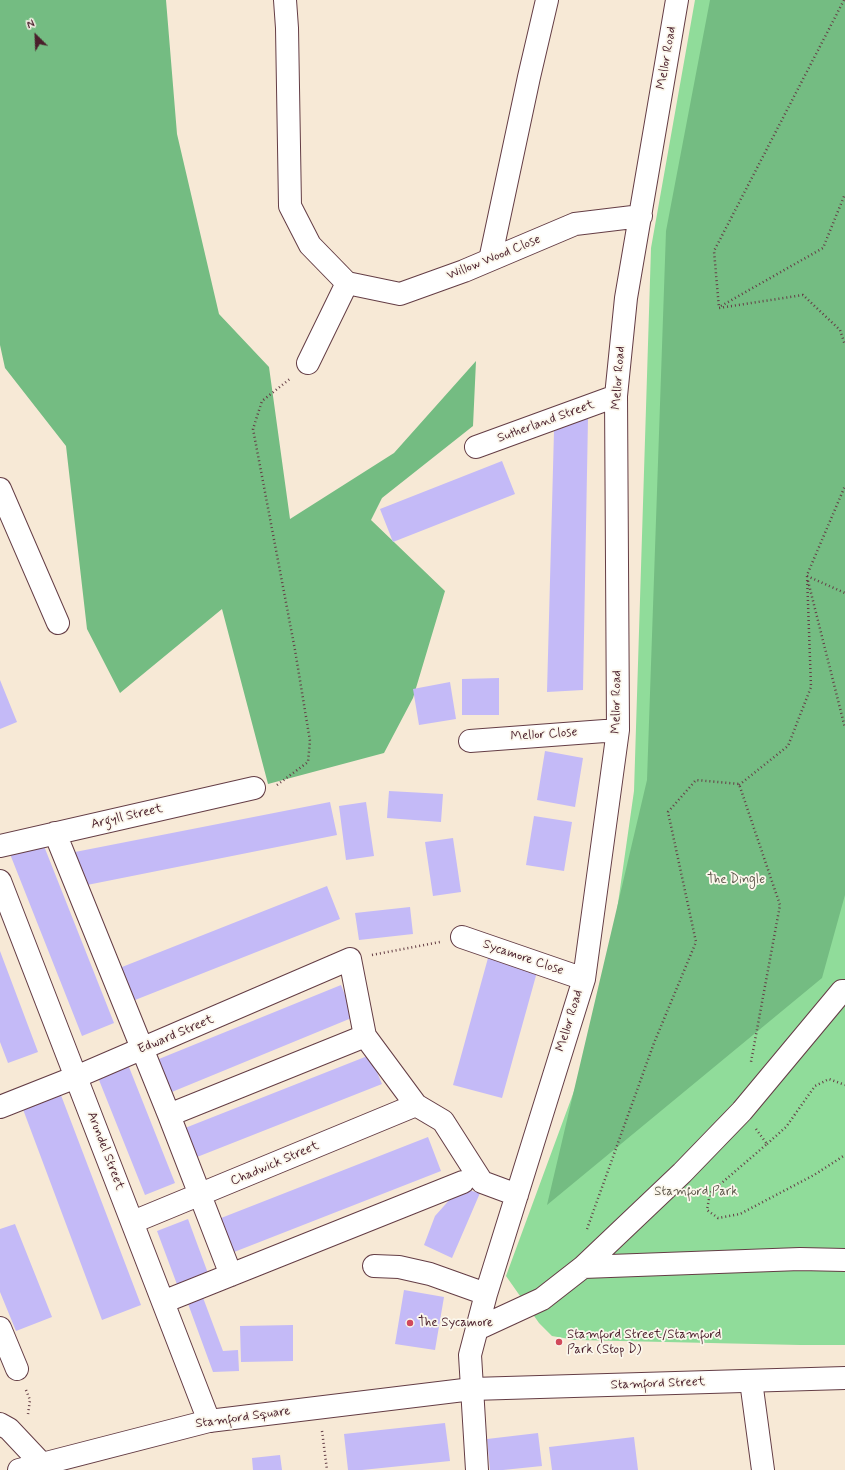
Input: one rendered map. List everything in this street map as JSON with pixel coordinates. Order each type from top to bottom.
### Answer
[{"type":"main road","points":[[285,0],[288,28],[290,206],[310,245],[347,283],[308,363]]},
{"type":"main road","points":[[490,260],[547,0]]},
{"type":"main road","name":"Mellor Road","points":[[477,1470],[470,1355],[486,1294],[584,979],[618,730],[616,396],[626,298],[677,0]]},
{"type":"main road","name":"Willow Wood Close","points":[[347,283],[400,294],[490,260],[575,224],[641,216]]},
{"type":"main road","name":"Sutherland Street","points":[[476,447],[616,396]]},
{"type":"main road","points":[[0,489],[58,623]]},
{"type":"main road","name":"Mellor Close","points":[[470,741],[618,730]]},
{"type":"main road","name":"Argyll Street","points":[[0,846],[254,788]]},
{"type":"main road","points":[[55,834],[232,1275]]},
{"type":"main road","name":"Arundel Street","points":[[0,881],[209,1421]]},
{"type":"main road","name":"Sycamore Close","points":[[462,938],[584,979]]},
{"type":"main road","points":[[350,959],[365,1036],[416,1105],[443,1121],[482,1182],[517,1195]]},
{"type":"main road","name":"Edward Street","points":[[0,1107],[76,1077],[350,959]]},
{"type":"main road","points":[[477,1329],[542,1299],[583,1267],[682,1173],[742,1111],[842,991],[845,992]]},
{"type":"main road","points":[[169,1115],[365,1036]]},
{"type":"main road","name":"Chadwick Street","points":[[133,1222],[416,1105]]},
{"type":"main road","points":[[163,1302],[463,1182]]},
{"type":"main road","points":[[583,1267],[800,1259],[845,1260]]},
{"type":"main road","points":[[374,1266],[399,1267],[430,1274],[486,1294]]},
{"type":"main road","points":[[0,1328],[17,1369]]},
{"type":"main road","name":"Stamford Street","points":[[472,1389],[845,1378]]},
{"type":"main road","points":[[751,1381],[763,1470]]},
{"type":"main road","name":"Stamford Square","points":[[19,1470],[41,1463],[209,1421],[472,1389]]},
{"type":"main road","points":[[4,1426],[41,1463]]},
{"type":"path","points":[[719,308],[714,251],[844,0]]},
{"type":"path","points":[[719,308],[823,248],[845,194]]},
{"type":"path","points":[[719,308],[803,295],[840,330],[845,344]]},
{"type":"path","points":[[254,788],[265,795],[308,762],[310,740],[295,650],[253,429],[262,401],[308,363]]},
{"type":"path","points":[[739,786],[788,746],[811,688],[807,575],[845,486]]},
{"type":"path","points":[[807,575],[845,593]]},
{"type":"path","points":[[807,575],[845,728]]},
{"type":"path","points":[[583,1267],[586,1233],[654,1043],[696,942],[668,812],[696,780],[739,784],[780,905],[750,1066]]},
{"type":"path","points":[[350,959],[462,938]]},
{"type":"path","points":[[845,1085],[829,1079],[815,1086],[786,1127],[710,1192],[707,1210],[718,1218],[740,1214],[814,1175],[845,1155]]},
{"type":"path","points":[[742,1111],[767,1144]]},
{"type":"path","points":[[4,1426],[26,1423],[30,1400],[17,1369]]},
{"type":"path","points":[[319,1407],[327,1470]]},
{"type":"green space","points":[[0,0],[166,0],[177,134],[219,314],[269,367],[290,519],[394,453],[476,361],[473,426],[382,498],[371,520],[445,591],[413,698],[384,753],[268,784],[222,609],[120,693],[87,629],[66,446],[5,368],[0,345]]},
{"type":"green space","name":"The Dingle","points":[[695,0],[845,0],[845,1345],[575,1340],[552,1336],[539,1323],[506,1276],[602,1015],[634,791],[651,248]]},
{"type":"green space","name":"The Dingle","points":[[710,0],[845,0],[845,895],[822,978],[547,1205],[647,780],[666,231]]},
{"type":"building","points":[[588,418],[583,690],[547,692],[554,431]]},
{"type":"building","points":[[502,461],[515,494],[393,542],[380,509]]},
{"type":"building","points":[[499,678],[499,715],[462,715],[462,679]]},
{"type":"building","points":[[0,680],[17,722],[0,729]]},
{"type":"building","points":[[450,682],[456,719],[419,725],[413,689]]},
{"type":"building","points":[[545,751],[583,758],[575,807],[537,800]]},
{"type":"building","points":[[389,791],[443,794],[441,822],[387,818]]},
{"type":"building","points":[[330,802],[337,835],[82,886],[75,852]]},
{"type":"building","points":[[366,802],[374,856],[346,860],[339,806]]},
{"type":"building","points":[[534,816],[572,822],[564,871],[526,865]]},
{"type":"building","points":[[453,838],[461,892],[433,896],[425,842]]},
{"type":"building","points":[[42,841],[114,1023],[82,1036],[10,854]]},
{"type":"building","points":[[327,886],[340,919],[130,1002],[117,969]]},
{"type":"building","points":[[410,907],[413,934],[359,940],[355,913]]},
{"type":"building","points":[[0,951],[38,1052],[8,1063],[0,1042]]},
{"type":"building","points":[[488,958],[537,972],[502,1098],[453,1085]]},
{"type":"building","points":[[341,985],[354,1017],[167,1094],[154,1061]]},
{"type":"building","points":[[370,1055],[382,1084],[192,1159],[180,1130]]},
{"type":"building","points":[[127,1062],[175,1183],[145,1195],[97,1075]]},
{"type":"building","points":[[59,1090],[141,1305],[102,1320],[21,1104]]},
{"type":"building","points":[[428,1137],[441,1171],[229,1254],[216,1220]]},
{"type":"building","points":[[460,1188],[480,1193],[452,1258],[424,1245],[435,1216]]},
{"type":"building","points":[[188,1219],[209,1276],[178,1287],[157,1231]]},
{"type":"building","points":[[15,1224],[52,1317],[16,1331],[0,1292],[0,1229]]},
{"type":"building","points":[[404,1290],[444,1297],[435,1350],[395,1344]]},
{"type":"building","points":[[202,1295],[223,1351],[238,1350],[239,1371],[213,1372],[187,1301]]},
{"type":"building","points":[[293,1325],[293,1361],[241,1362],[240,1326]]},
{"type":"building","points":[[445,1423],[450,1461],[362,1470],[348,1470],[344,1434]]},
{"type":"building","points":[[538,1433],[542,1466],[490,1470],[487,1439]]},
{"type":"building","points":[[634,1437],[638,1470],[552,1470],[549,1447]]},
{"type":"building","points":[[280,1455],[282,1470],[253,1470],[252,1458]]},
{"type":"place","name":"The Sycamore","points":[[410,1323]]},
{"type":"place","name":"Stamford Street/Stamford Park (Stop D)","points":[[559,1342]]},
{"type":"park label","name":"Stamford Park","points":[[696,1192]]}]
